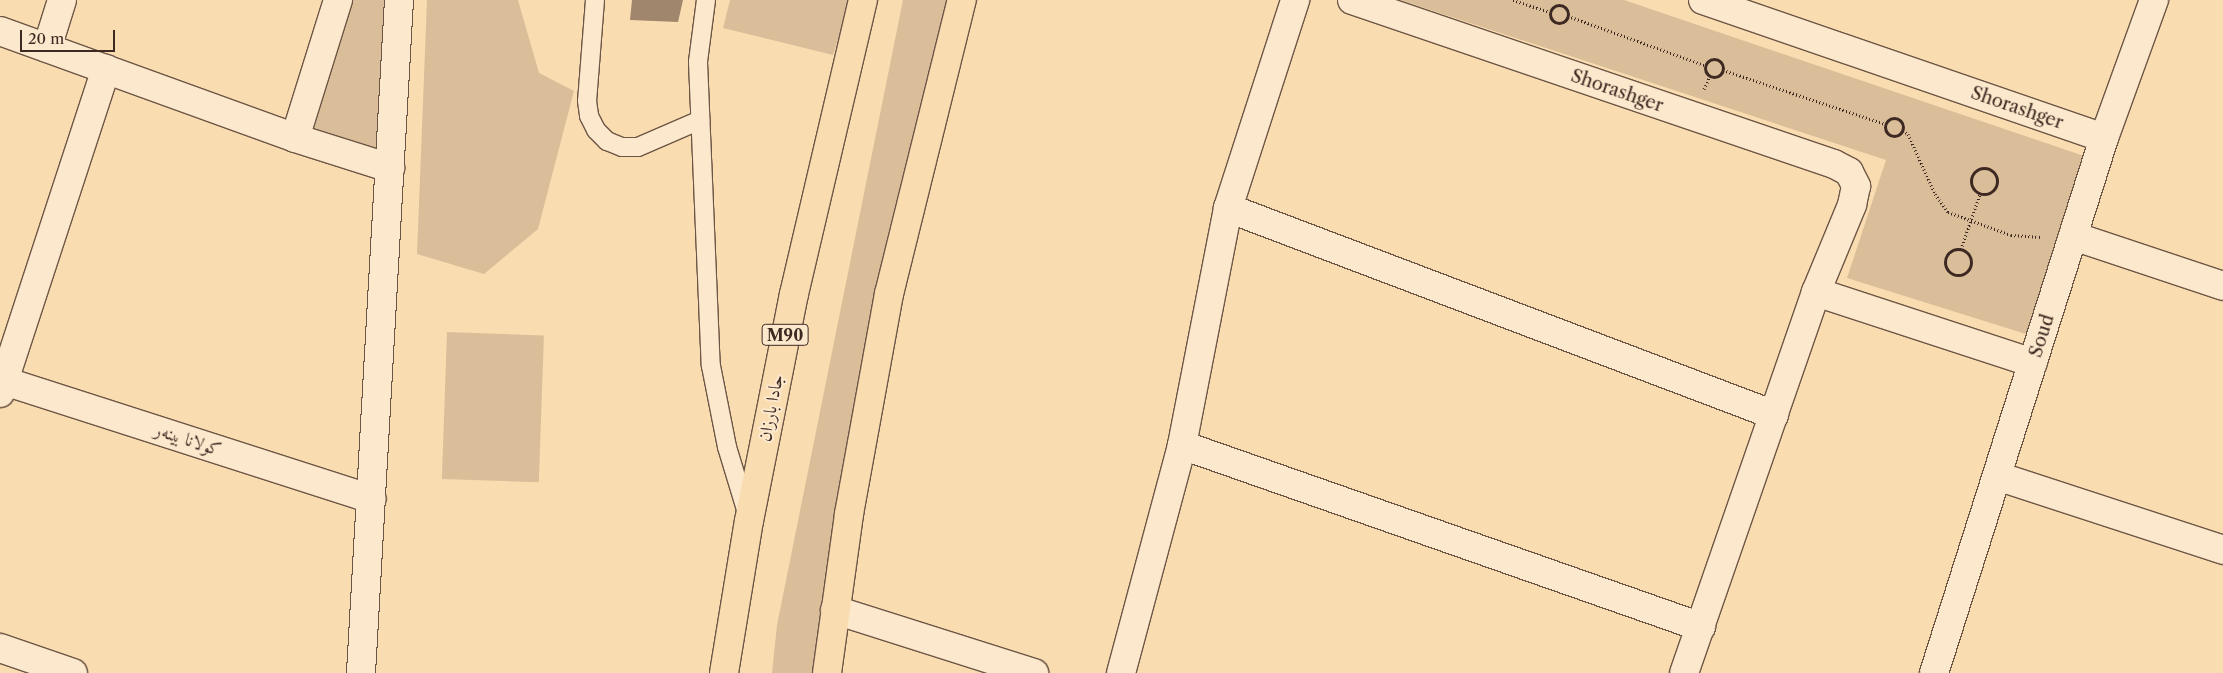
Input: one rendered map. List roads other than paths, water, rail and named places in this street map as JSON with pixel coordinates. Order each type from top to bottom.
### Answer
[{"type":"highway","name":"جادا بارزان","points":[[724,673],[749,521],[794,294],[863,0]]},
{"type":"highway","points":[[827,673],[865,419],[889,294],[962,0]]},
{"type":"street","points":[[47,48],[62,0]]},
{"type":"street","points":[[295,138],[338,0]]},
{"type":"street","points":[[361,673],[400,0]]},
{"type":"street","points":[[1121,673],[1182,445],[1228,208],[1295,0]]},
{"type":"street","name":"Shorashger","points":[[1352,0],[1834,164],[1849,172],[1856,186],[1852,205],[1816,292],[1684,673]]},
{"type":"street","name":"Shorashger","points":[[1703,0],[2104,138]]},
{"type":"street","name":"Soud","points":[[1934,673],[2104,138],[2154,0]]},
{"type":"street","points":[[0,31],[295,138],[390,168]]},
{"type":"street","points":[[2,387],[106,69]]},
{"type":"street","points":[[1228,208],[1774,415]]},
{"type":"street","points":[[2073,236],[2223,286]]},
{"type":"street","points":[[1816,292],[2033,363]]},
{"type":"street","name":"كولانا بینه‌ر","points":[[2,387],[372,499]]},
{"type":"street","points":[[1182,445],[1701,627]]},
{"type":"street","points":[[1997,476],[2223,550]]},
{"type":"street","points":[[835,610],[1034,673]]},
{"type":"street","points":[[0,648],[73,673]]},
{"type":"lane","points":[[595,0],[587,100],[588,116],[596,130],[607,141],[622,147],[638,147],[700,120]]},
{"type":"lane","points":[[706,0],[698,62],[711,366],[725,439],[749,521]]}]
